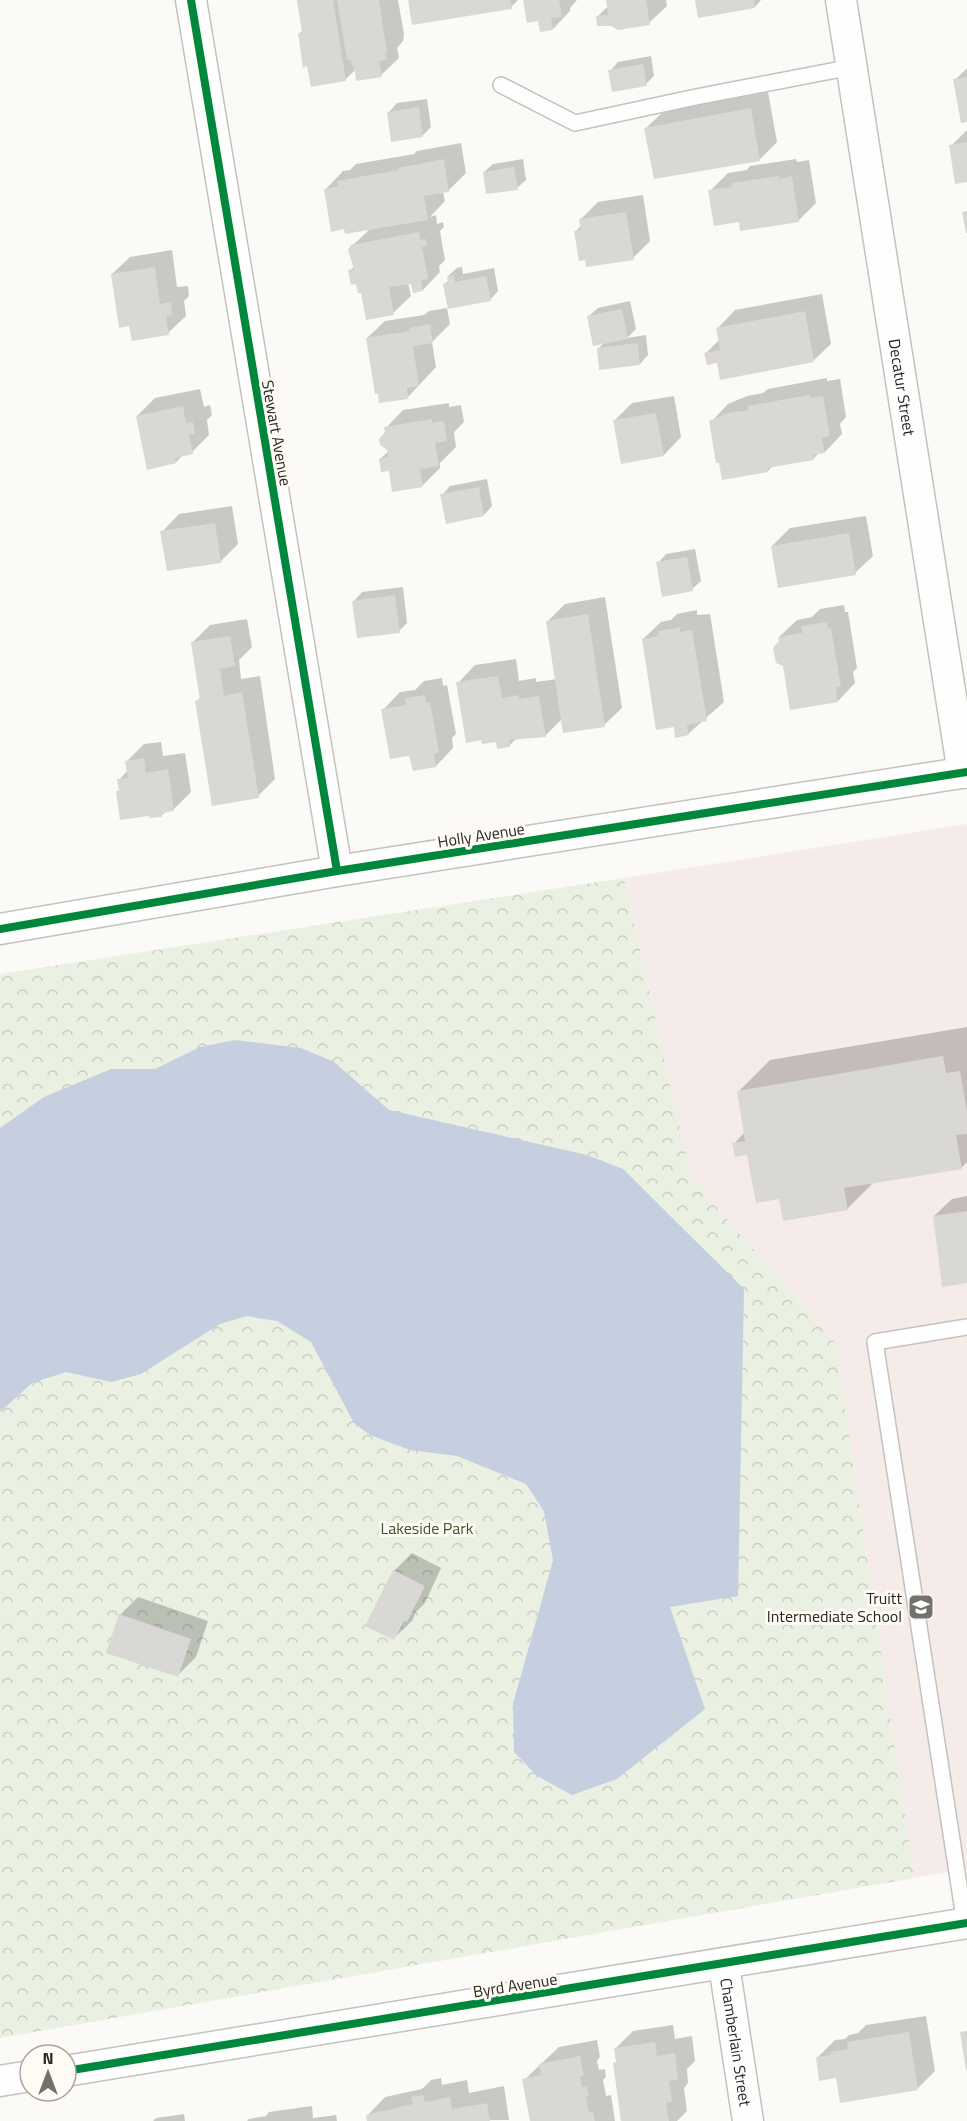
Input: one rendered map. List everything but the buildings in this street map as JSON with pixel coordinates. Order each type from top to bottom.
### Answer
[{"type":"street","name":"Stewart Avenue","points":[[191,0],[337,871]]},
{"type":"street","name":"Decatur Street","points":[[841,0],[965,772]]},
{"type":"street","name":"Holly Avenue","points":[[0,929],[337,871],[965,772]]},
{"type":"street","name":"Byrd Avenue","points":[[78,2069],[966,1924]]},
{"type":"street","name":"Chamberlain Street","points":[[723,1965],[748,2121]]},
{"type":"street","points":[[0,2081],[18,2078]]},
{"type":"lane","points":[[501,85],[575,123],[852,67]]},
{"type":"lane","points":[[966,1924],[875,1342],[967,1327]]},
{"type":"shaded area","name":"Truitt Intermediate School","points":[[967,824],[967,1869],[914,1878],[836,1344],[691,1178],[624,878]]},
{"type":"green space","name":"Lakeside Park","points":[[624,878],[691,1178],[836,1344],[914,1878],[0,2038],[0,974]]},
{"type":"water","points":[[235,1040],[301,1048],[334,1062],[389,1110],[587,1155],[623,1169],[744,1289],[738,1596],[670,1607],[705,1709],[617,1779],[572,1795],[537,1776],[514,1752],[513,1704],[553,1560],[544,1511],[526,1484],[457,1456],[410,1450],[370,1435],[354,1423],[311,1342],[277,1321],[247,1316],[220,1324],[141,1374],[111,1382],[66,1372],[32,1383],[0,1412],[0,1128],[44,1097],[111,1069],[155,1069],[200,1047]]},
{"type":"cycle path","points":[[191,0],[337,871]]},
{"type":"cycle path","points":[[0,929],[337,871],[967,772]]},
{"type":"cycle path","points":[[78,2069],[967,1923]]},
{"type":"place","name":"Truitt Intermediate School","points":[[921,1607]]}]
